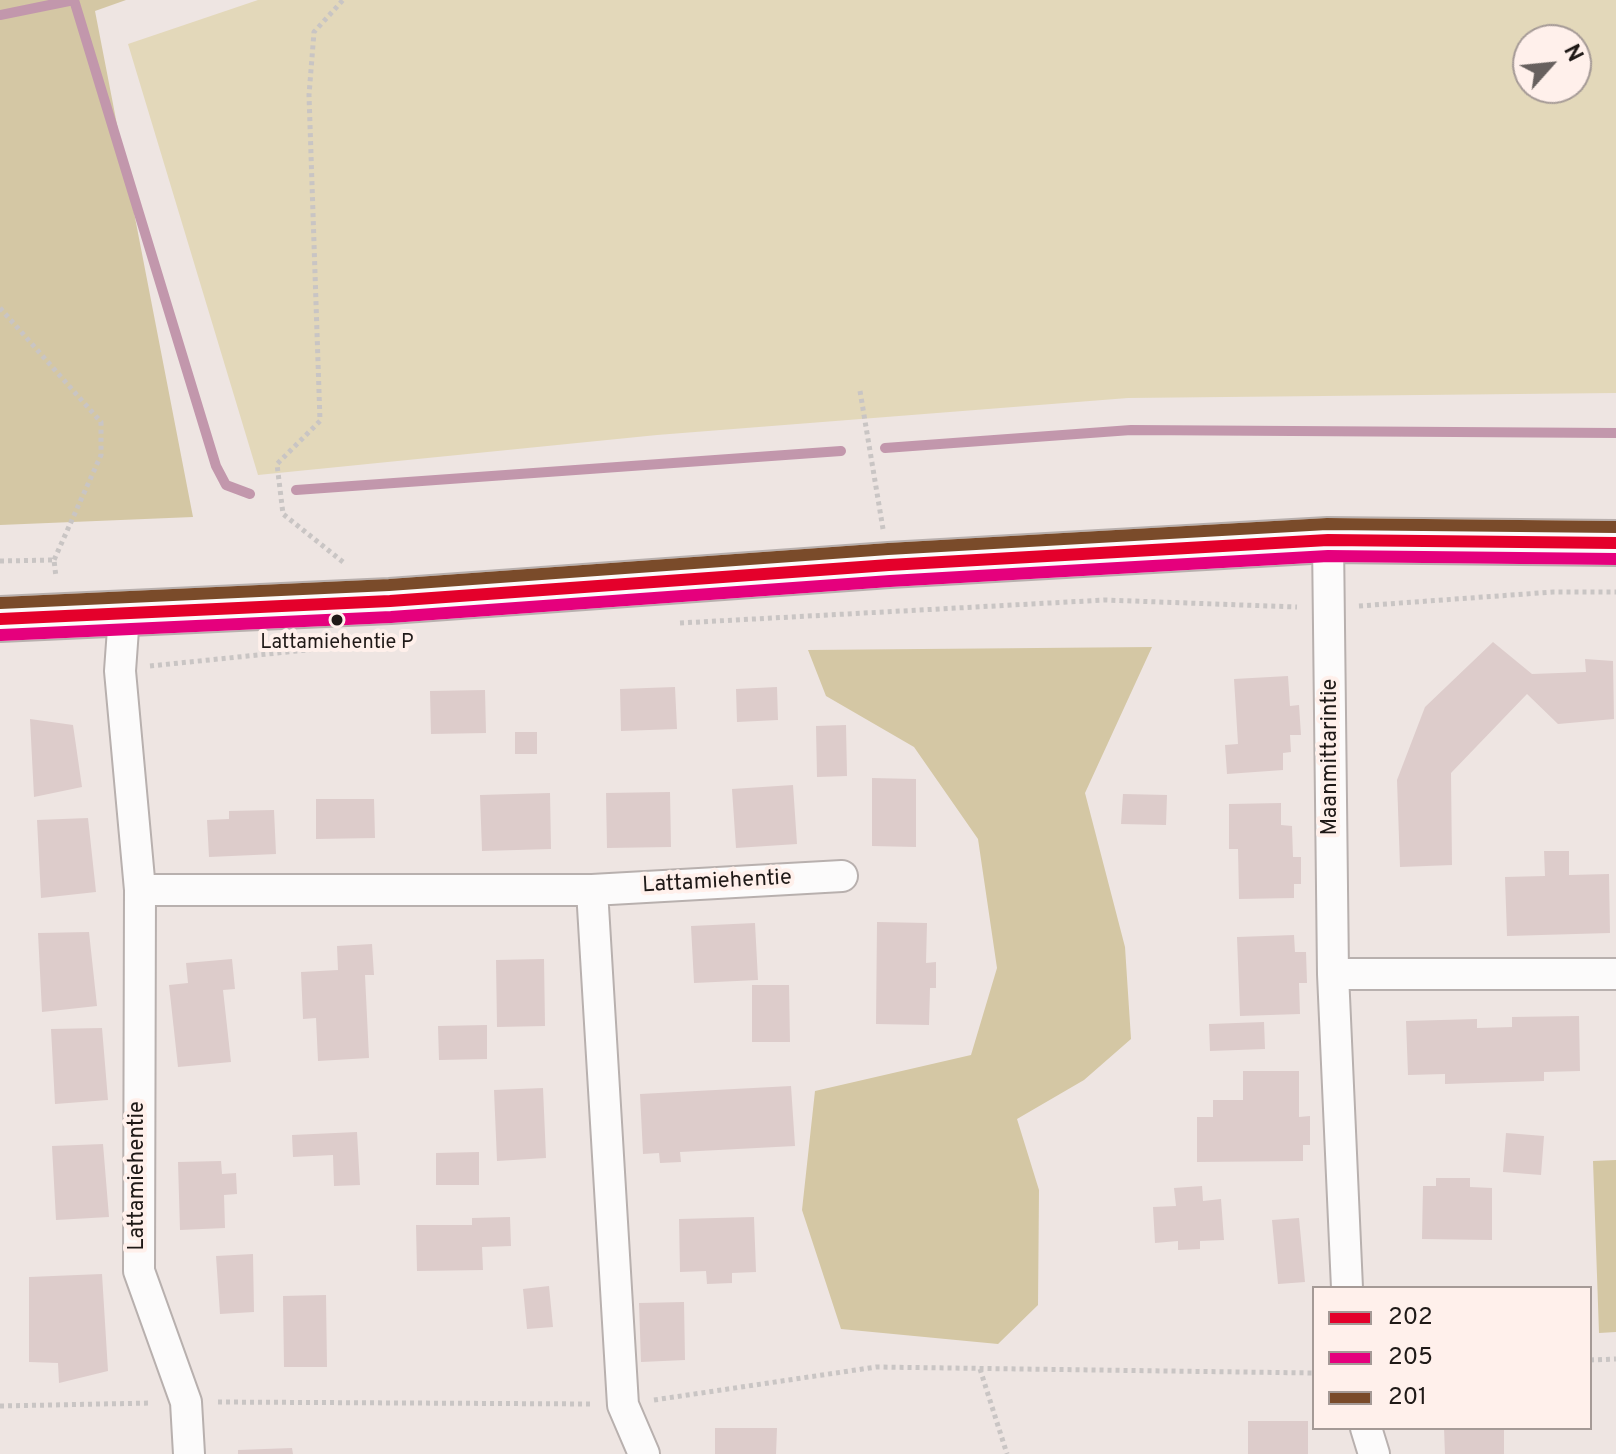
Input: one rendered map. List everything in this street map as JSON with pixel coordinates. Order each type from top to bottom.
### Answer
[{"type":"street","points":[[0,619],[390,601],[889,565],[1328,540],[1616,543]]},
{"type":"street","name":"Maanmittarintie","points":[[1328,540],[1333,974],[1347,1286]]},
{"type":"street","name":"Lattamiehentie","points":[[124,615],[120,671],[140,890],[139,1271],[186,1402],[189,1454]]},
{"type":"street","name":"Lattamiehentie","points":[[140,890],[592,890],[842,876]]},
{"type":"street","points":[[592,890],[623,1405],[644,1454]]},
{"type":"street","points":[[1333,974],[1616,974]]},
{"type":"street","points":[[1367,1430],[1374,1454]]},
{"type":"path","points":[[343,0],[314,32],[309,95],[320,421],[277,464],[283,514],[390,601]]},
{"type":"path","points":[[0,308],[101,422],[101,455],[54,560],[62,618]]},
{"type":"path","points":[[860,391],[889,565]]},
{"type":"path","points":[[0,561],[54,560]]},
{"type":"path","points":[[673,623],[1105,600],[1331,608],[1553,592],[1616,592]]},
{"type":"path","points":[[120,671],[352,645]]},
{"type":"path","points":[[1592,1360],[1616,1359]]},
{"type":"path","points":[[980,1369],[1007,1454]]},
{"type":"shaded area","points":[[0,0],[126,0],[95,11],[193,517],[0,525]]},
{"type":"shaded area","points":[[258,0],[1616,0],[1616,393],[1128,398],[657,435],[258,475],[128,44]]},
{"type":"shaded area","points":[[1152,647],[1085,793],[1125,947],[1131,1039],[1084,1080],[1017,1119],[1039,1190],[1038,1305],[998,1344],[841,1329],[802,1210],[815,1091],[971,1055],[997,968],[978,839],[914,747],[826,696],[808,650]]},
{"type":"shaded area","points":[[1616,1160],[1616,1332],[1599,1333],[1593,1161]]},
{"type":"building","points":[[1493,642],[1532,674],[1586,672],[1585,659],[1613,661],[1614,719],[1558,724],[1527,694],[1451,773],[1452,865],[1400,867],[1397,780],[1425,707]]},
{"type":"building","points":[[1288,676],[1290,706],[1299,705],[1301,735],[1290,735],[1291,752],[1283,753],[1283,770],[1227,774],[1225,745],[1238,744],[1234,679]]},
{"type":"building","points":[[675,687],[677,729],[621,731],[620,689]]},
{"type":"building","points":[[777,687],[778,720],[737,722],[736,689]]},
{"type":"building","points":[[485,690],[486,733],[431,734],[430,691]]},
{"type":"building","points":[[30,719],[73,725],[82,787],[34,797]]},
{"type":"building","points":[[846,725],[847,776],[817,777],[816,726]]},
{"type":"building","points":[[515,732],[537,732],[537,754],[515,754]]},
{"type":"building","points":[[872,778],[916,779],[916,847],[872,846]]},
{"type":"building","points":[[793,785],[797,844],[736,848],[732,789]]},
{"type":"building","points":[[670,792],[671,847],[607,848],[606,793]]},
{"type":"building","points":[[550,793],[551,849],[482,851],[480,795]]},
{"type":"building","points":[[1123,794],[1167,795],[1166,825],[1121,824]]},
{"type":"building","points":[[316,799],[374,799],[375,838],[316,839]]},
{"type":"building","points":[[1281,803],[1281,825],[1292,826],[1293,857],[1301,857],[1301,884],[1294,884],[1294,898],[1239,899],[1238,849],[1229,849],[1229,804]]},
{"type":"building","points":[[274,810],[276,854],[209,857],[207,820],[229,819],[229,811]]},
{"type":"building","points":[[88,818],[96,892],[41,898],[37,820]]},
{"type":"building","points":[[1544,851],[1569,851],[1569,875],[1609,874],[1610,933],[1507,936],[1505,877],[1545,876]]},
{"type":"building","points":[[877,922],[927,923],[926,963],[936,962],[936,988],[930,988],[929,1025],[876,1024]]},
{"type":"building","points":[[755,923],[758,980],[694,983],[691,926]]},
{"type":"building","points":[[89,932],[97,1006],[42,1012],[38,933]]},
{"type":"building","points":[[1294,935],[1295,952],[1306,952],[1307,983],[1299,983],[1300,1014],[1240,1016],[1237,937]]},
{"type":"building","points":[[372,944],[374,975],[365,975],[369,1058],[318,1061],[316,1018],[303,1019],[301,972],[338,970],[337,946]]},
{"type":"building","points":[[232,959],[235,989],[223,990],[231,1062],[178,1067],[169,985],[188,983],[186,963]]},
{"type":"building","points":[[544,959],[545,1026],[497,1027],[496,960]]},
{"type":"building","points":[[752,985],[789,985],[790,1042],[752,1042]]},
{"type":"building","points":[[1579,1016],[1580,1071],[1544,1072],[1544,1081],[1445,1084],[1445,1074],[1408,1075],[1406,1021],[1477,1019],[1477,1028],[1512,1027],[1512,1017]]},
{"type":"building","points":[[1264,1022],[1265,1049],[1210,1051],[1209,1024]]},
{"type":"building","points":[[487,1025],[487,1059],[439,1060],[438,1026]]},
{"type":"building","points":[[102,1028],[108,1100],[55,1104],[51,1029]]},
{"type":"building","points":[[1243,1071],[1299,1071],[1299,1117],[1310,1116],[1310,1145],[1303,1145],[1303,1161],[1197,1162],[1197,1117],[1213,1117],[1213,1100],[1243,1100]]},
{"type":"building","points":[[791,1086],[795,1146],[680,1152],[681,1162],[660,1163],[659,1153],[643,1154],[640,1094]]},
{"type":"building","points":[[543,1088],[546,1158],[497,1161],[494,1090]]},
{"type":"building","points":[[357,1132],[360,1185],[334,1186],[333,1155],[293,1157],[292,1135]]},
{"type":"building","points":[[1506,1133],[1544,1136],[1541,1175],[1503,1172]]},
{"type":"building","points":[[103,1144],[109,1217],[56,1220],[52,1146]]},
{"type":"building","points":[[479,1152],[479,1185],[436,1185],[436,1153]]},
{"type":"building","points":[[221,1161],[222,1174],[236,1173],[237,1194],[224,1195],[225,1228],[180,1230],[178,1162]]},
{"type":"building","points":[[1436,1178],[1470,1178],[1470,1187],[1492,1188],[1492,1240],[1422,1239],[1423,1186],[1436,1186]]},
{"type":"building","points":[[1202,1186],[1203,1201],[1221,1199],[1224,1240],[1200,1241],[1200,1249],[1178,1250],[1178,1241],[1155,1243],[1153,1207],[1176,1206],[1174,1188]]},
{"type":"building","points":[[510,1217],[511,1246],[482,1247],[483,1270],[417,1271],[416,1225],[472,1225],[472,1218]]},
{"type":"building","points":[[754,1217],[756,1272],[732,1273],[732,1283],[707,1284],[706,1271],[680,1272],[679,1219]]},
{"type":"building","points":[[1299,1218],[1305,1282],[1278,1284],[1272,1220]]},
{"type":"building","points":[[253,1254],[254,1312],[220,1314],[216,1256]]},
{"type":"building","points":[[102,1274],[108,1371],[59,1383],[58,1363],[29,1362],[29,1277]]},
{"type":"building","points":[[549,1286],[553,1327],[527,1329],[523,1289]]},
{"type":"building","points":[[326,1295],[327,1367],[284,1367],[283,1296]]},
{"type":"building","points":[[684,1302],[685,1360],[641,1362],[639,1303]]},
{"type":"building","points":[[1248,1421],[1308,1421],[1308,1454],[1248,1454]]},
{"type":"building","points":[[715,1428],[777,1428],[776,1454],[715,1454]]},
{"type":"building","points":[[1444,1430],[1504,1430],[1504,1454],[1445,1454]]},
{"type":"building","points":[[292,1448],[293,1454],[238,1454],[238,1450]]},
{"type":"waterway","points":[[74,0],[216,466],[226,485],[250,494]]},
{"type":"waterway","points":[[0,15],[74,0]]},
{"type":"waterway","points":[[885,448],[1131,430],[1616,433]]},
{"type":"waterway","points":[[296,490],[841,451]]},
{"type":"transit line","name":"201","points":[[0,603],[389,585],[888,549],[1327,524],[1616,527]]},
{"type":"transit line","name":"202","points":[[0,619],[390,601],[889,565],[1328,540],[1616,543]]},
{"type":"transit line","name":"205","points":[[1,635],[391,617],[890,581],[1328,556],[1616,559]]},
{"type":"place","name":"Lattamiehentie P","points":[[337,620]]}]
